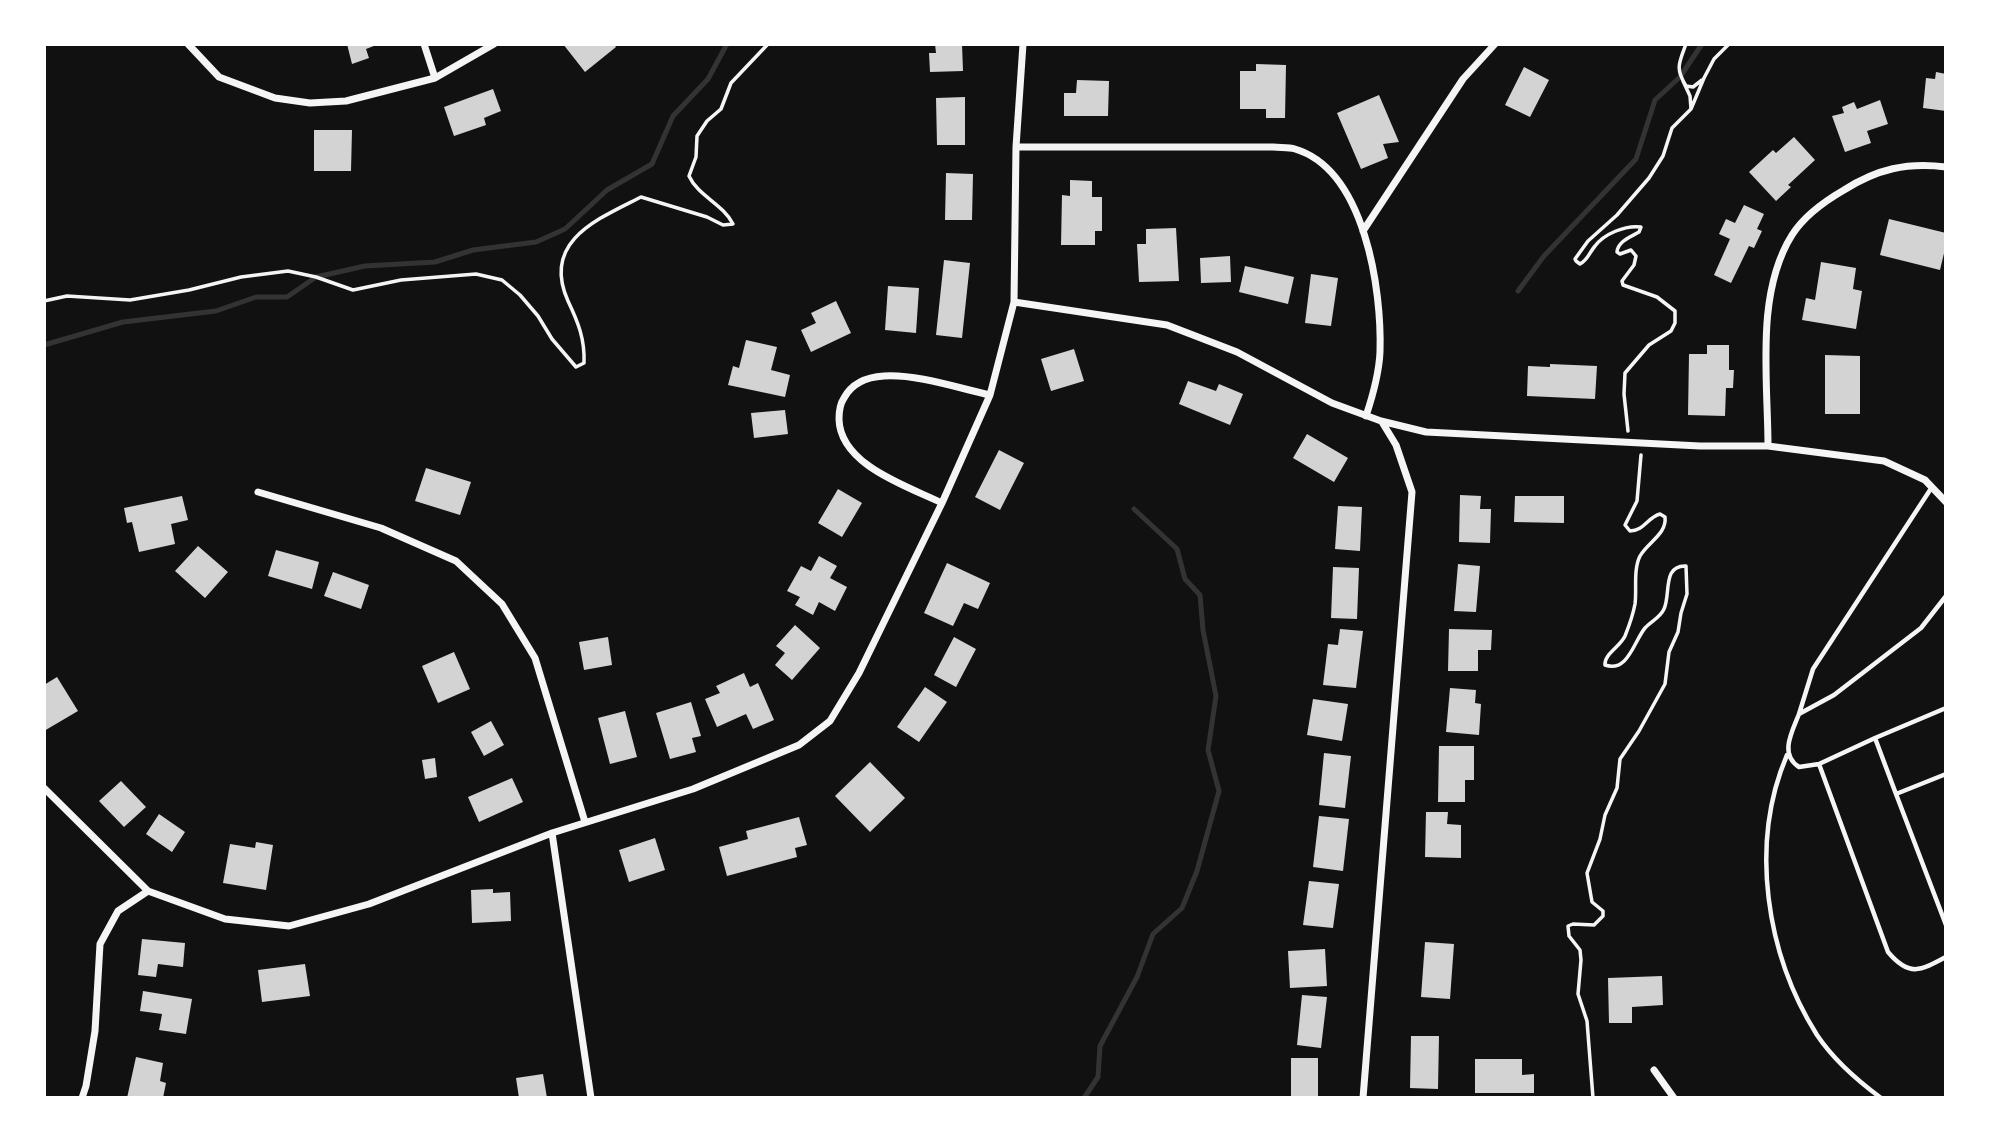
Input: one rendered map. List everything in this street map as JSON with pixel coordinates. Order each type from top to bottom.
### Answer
[{"type":"street","points":[[188,44],[219,76],[275,98],[310,103],[346,101],[436,78],[494,44]]},
{"type":"street","points":[[424,44],[436,78]]},
{"type":"street","points":[[44,788],[148,891],[225,919],[289,926],[369,904],[585,822],[694,789],[799,745],[830,721],[859,673],[942,503],[990,395],[1014,302],[1016,147],[1023,44]]},
{"type":"street","points":[[1363,231],[1463,79],[1495,44]]},
{"type":"street","points":[[1016,147],[1273,147],[1294,149],[1314,159],[1346,192],[1363,231],[1377,293],[1380,354],[1375,387],[1366,416]]},
{"type":"street","points":[[1769,446],[1767,315],[1776,271],[1792,234],[1822,204],[1857,181],[1888,170],[1920,164],[1946,167]]},
{"type":"street","points":[[1014,302],[1167,325],[1237,352],[1332,403],[1381,421],[1426,432],[1637,443],[1769,446],[1884,461],[1925,481],[1946,502]]},
{"type":"street","points":[[942,503],[872,468],[850,450],[840,431],[839,415],[843,400],[854,386],[866,378],[884,376],[901,376],[990,395]]},
{"type":"street","points":[[1363,1098],[1412,492],[1396,445],[1381,421]]},
{"type":"street","points":[[258,492],[381,528],[456,561],[502,604],[536,657],[585,822]]},
{"type":"street","points":[[552,834],[591,1098]]},
{"type":"street","points":[[82,1098],[95,1031],[100,944],[118,911],[148,891]]},
{"type":"street","points":[[1654,1070],[1674,1098]]},
{"type":"lane","points":[[1881,1098],[1860,1083],[1819,1038],[1793,993],[1774,932],[1766,881],[1769,819],[1775,782],[1787,755],[1789,741],[1813,669],[1932,487]]},
{"type":"lane","points":[[1799,714],[1834,695],[1921,628],[1946,596]]},
{"type":"lane","points":[[1787,755],[1791,762],[1799,767],[1819,764],[1946,708]]},
{"type":"lane","points":[[1875,738],[1946,925]]},
{"type":"lane","points":[[1819,764],[1888,952],[1905,969],[1922,969],[1946,957]]},
{"type":"lane","points":[[1896,794],[1946,774]]},
{"type":"path","points":[[44,301],[67,296],[130,300],[242,277],[288,271],[353,290],[401,280],[476,274],[502,280],[520,295],[576,367],[584,363],[584,340],[563,287],[562,271],[564,254],[572,239],[593,223],[641,197],[669,204],[723,225],[732,225],[731,219],[698,190],[689,176],[696,157],[697,136],[707,121],[721,109],[732,83],[768,44]]},
{"type":"path","points":[[1686,44],[1678,68],[1690,96],[1691,109]]},
{"type":"path","points":[[1593,1098],[1587,1021],[1578,994],[1580,950],[1569,936],[1568,926],[1594,925],[1604,916],[1603,911],[1592,902],[1587,873],[1616,788],[1620,759],[1639,732],[1665,684],[1669,652],[1678,632],[1688,594],[1688,571],[1686,566],[1682,565],[1675,568],[1670,576],[1669,597],[1663,611],[1642,631],[1625,660],[1614,666],[1605,665],[1605,657],[1618,647],[1624,638],[1632,614],[1640,557],[1666,524],[1665,517],[1660,514],[1653,516],[1637,530],[1630,531],[1625,525],[1637,501],[1642,459],[1635,436],[1627,431],[1628,419],[1623,394],[1625,373],[1649,345],[1671,331],[1675,323],[1675,311],[1657,298],[1623,285],[1622,281],[1634,265],[1636,256],[1631,250],[1620,254],[1617,247],[1639,233],[1641,227],[1619,229],[1601,239],[1586,261],[1578,264],[1576,259],[1588,241],[1617,215],[1649,178],[1663,156],[1672,128],[1691,109],[1714,59],[1729,44]]},
{"type":"path","points":[[1683,81],[1686,86],[1693,88],[1703,78]]},
{"type":"building","points":[[347,44],[379,44],[366,49],[369,58],[352,64]]},
{"type":"building","points":[[563,44],[614,44],[616,47],[585,72]]},
{"type":"building","points":[[935,44],[962,44],[963,71],[930,72],[929,53],[936,53]]},
{"type":"building","points":[[1256,64],[1286,65],[1285,118],[1266,118],[1266,109],[1240,109],[1240,71],[1256,71]]},
{"type":"building","points":[[1524,67],[1549,80],[1530,117],[1505,105]]},
{"type":"building","points":[[1936,72],[1946,74],[1946,111],[1923,108],[1926,78],[1935,79]]},
{"type":"building","points":[[1077,80],[1109,81],[1108,116],[1064,116],[1064,93],[1076,93]]},
{"type":"building","points":[[493,89],[501,111],[484,118],[486,125],[454,136],[444,107]]},
{"type":"building","points":[[1379,95],[1399,142],[1383,144],[1388,158],[1361,169],[1337,113]]},
{"type":"building","points":[[965,97],[965,145],[937,145],[936,98]]},
{"type":"building","points":[[1880,100],[1888,124],[1867,131],[1871,143],[1845,152],[1832,116],[1844,113],[1842,107],[1854,102],[1857,109]]},
{"type":"building","points":[[314,130],[352,130],[351,171],[314,171]]},
{"type":"building","points":[[1794,137],[1815,160],[1788,185],[1791,187],[1776,201],[1749,172],[1773,150],[1776,153]]},
{"type":"building","points":[[946,173],[973,174],[972,220],[945,220]]},
{"type":"building","points":[[1070,180],[1092,181],[1092,197],[1102,197],[1102,231],[1095,231],[1095,245],[1061,245],[1062,195],[1070,196]]},
{"type":"building","points":[[1744,205],[1764,214],[1757,229],[1762,231],[1754,248],[1749,246],[1731,283],[1714,275],[1730,239],[1719,234],[1726,219],[1735,223]]},
{"type":"building","points":[[1889,219],[1946,233],[1940,270],[1880,255]]},
{"type":"building","points":[[1176,228],[1179,281],[1139,282],[1137,244],[1146,244],[1146,229]]},
{"type":"building","points":[[1230,256],[1231,282],[1201,283],[1200,258]]},
{"type":"building","points":[[944,260],[970,263],[962,338],[936,335]]},
{"type":"building","points":[[1821,262],[1856,268],[1853,289],[1862,291],[1856,329],[1802,320],[1806,298],[1815,300]]},
{"type":"building","points":[[1245,266],[1294,277],[1288,304],[1239,292]]},
{"type":"building","points":[[1311,274],[1338,278],[1331,326],[1305,323]]},
{"type":"building","points":[[888,286],[919,288],[916,333],[885,330]]},
{"type":"building","points":[[836,301],[851,333],[811,352],[801,330],[816,323],[811,313]]},
{"type":"building","points":[[746,340],[777,347],[771,370],[790,375],[785,397],[728,385],[733,366],[739,368]]},
{"type":"building","points":[[1707,345],[1729,345],[1729,370],[1734,370],[1733,388],[1726,388],[1725,416],[1688,415],[1689,354],[1707,354]]},
{"type":"building","points":[[1074,349],[1084,381],[1051,391],[1041,359]]},
{"type":"building","points":[[1825,355],[1860,356],[1860,414],[1825,414]]},
{"type":"building","points":[[1550,364],[1597,366],[1595,399],[1527,396],[1528,366],[1550,367]]},
{"type":"building","points":[[1188,381],[1216,391],[1219,384],[1243,394],[1230,425],[1179,404]]},
{"type":"building","points":[[785,410],[788,434],[754,438],[751,413]]},
{"type":"building","points":[[1307,434],[1348,458],[1334,482],[1293,458]]},
{"type":"building","points":[[999,450],[1024,463],[1000,510],[975,497]]},
{"type":"building","points":[[426,468],[471,482],[460,515],[415,501]]},
{"type":"building","points":[[838,489],[862,503],[842,537],[818,523]]},
{"type":"building","points":[[1460,495],[1481,496],[1480,509],[1491,509],[1490,543],[1459,542]]},
{"type":"building","points":[[182,496],[188,520],[171,524],[175,544],[139,552],[132,522],[127,523],[124,508]]},
{"type":"building","points":[[1515,496],[1564,496],[1564,523],[1514,522]]},
{"type":"building","points":[[1338,506],[1362,507],[1360,551],[1335,549]]},
{"type":"building","points":[[198,546],[228,572],[205,598],[175,571]]},
{"type":"building","points":[[276,550],[319,562],[312,589],[268,576]]},
{"type":"building","points":[[819,556],[837,566],[830,578],[847,587],[835,611],[819,602],[813,615],[795,605],[800,597],[787,591],[801,566],[811,571]]},
{"type":"building","points":[[947,563],[990,583],[978,609],[964,603],[953,626],[924,613]]},
{"type":"building","points":[[1458,564],[1480,566],[1476,612],[1454,611]]},
{"type":"building","points":[[1333,567],[1359,568],[1357,619],[1331,618]]},
{"type":"building","points":[[333,572],[369,585],[361,609],[324,596]]},
{"type":"building","points":[[795,625],[820,648],[792,680],[775,665],[785,653],[776,646]]},
{"type":"building","points":[[1340,629],[1363,631],[1356,688],[1323,685],[1328,644],[1338,645]]},
{"type":"building","points":[[1449,629],[1492,630],[1491,650],[1478,650],[1478,671],[1448,671]]},
{"type":"building","points":[[608,637],[612,665],[584,670],[579,642]]},
{"type":"building","points":[[954,637],[976,649],[956,687],[934,675]]},
{"type":"building","points":[[454,652],[470,689],[438,703],[422,666]]},
{"type":"building","points":[[744,673],[750,687],[758,683],[774,720],[753,729],[746,714],[717,727],[705,699],[720,693],[716,686]]},
{"type":"building","points":[[57,677],[78,711],[44,731],[44,685]]},
{"type":"building","points":[[925,687],[947,702],[919,742],[897,727]]},
{"type":"building","points":[[1450,688],[1476,690],[1475,703],[1481,704],[1479,735],[1446,732]]},
{"type":"building","points":[[1313,699],[1348,704],[1342,741],[1307,735]]},
{"type":"building","points":[[691,702],[701,736],[692,738],[696,752],[670,759],[656,713]]},
{"type":"building","points":[[625,711],[637,757],[610,764],[598,718]]},
{"type":"building","points":[[491,721],[504,745],[484,756],[471,732]]},
{"type":"building","points":[[1439,746],[1474,746],[1474,780],[1465,780],[1465,802],[1438,802]]},
{"type":"building","points":[[1324,753],[1351,756],[1345,808],[1319,805]]},
{"type":"building","points":[[435,758],[437,777],[425,779],[422,760]]},
{"type":"building","points":[[870,762],[905,798],[870,832],[835,796]]},
{"type":"building","points":[[512,778],[523,802],[479,822],[468,797]]},
{"type":"building","points":[[121,781],[146,807],[124,827],[99,801]]},
{"type":"building","points":[[1426,812],[1448,812],[1447,824],[1461,825],[1461,858],[1425,857]]},
{"type":"building","points":[[159,814],[185,832],[172,852],[146,834]]},
{"type":"building","points":[[1319,816],[1349,819],[1343,871],[1313,867]]},
{"type":"building","points":[[799,817],[807,845],[795,848],[797,857],[727,876],[719,847],[748,839],[746,831]]},
{"type":"building","points":[[655,838],[665,870],[629,882],[619,850]]},
{"type":"building","points":[[256,842],[273,845],[266,890],[223,883],[230,844],[255,848]]},
{"type":"building","points":[[1309,881],[1339,884],[1333,928],[1303,925]]},
{"type":"building","points":[[493,889],[493,893],[510,892],[511,921],[472,923],[471,890]]},
{"type":"building","points":[[142,939],[185,943],[183,967],[158,964],[156,977],[138,975]]},
{"type":"building","points":[[1425,942],[1454,944],[1450,999],[1421,997]]},
{"type":"building","points":[[1325,949],[1327,986],[1290,988],[1288,951]]},
{"type":"building","points":[[305,964],[310,996],[262,1002],[258,970]]},
{"type":"building","points":[[1662,976],[1663,1005],[1632,1007],[1632,1023],[1609,1023],[1608,978]]},
{"type":"building","points":[[143,991],[192,999],[186,1034],[159,1030],[162,1014],[140,1011]]},
{"type":"building","points":[[1302,995],[1327,997],[1321,1048],[1297,1045]]},
{"type":"building","points":[[1411,1036],[1439,1036],[1438,1089],[1410,1088]]},
{"type":"building","points":[[136,1057],[163,1063],[160,1081],[166,1083],[163,1098],[127,1098]]},
{"type":"building","points":[[1291,1058],[1318,1058],[1318,1098],[1291,1098]]},
{"type":"building","points":[[1475,1059],[1522,1059],[1522,1075],[1534,1074],[1534,1093],[1475,1093]]},
{"type":"building","points":[[543,1074],[547,1098],[519,1098],[516,1078]]},
{"type":"waterway","points":[[44,345],[123,322],[216,311],[256,297],[287,297],[316,277],[365,266],[435,262],[473,250],[536,242],[565,229],[607,190],[652,164],[673,116],[708,79],[727,44]]},
{"type":"waterway","points":[[1518,291],[1544,256],[1636,159],[1655,100],[1680,77],[1702,44]]},
{"type":"waterway","points":[[1084,1098],[1098,1077],[1100,1046],[1137,977],[1153,934],[1182,908],[1197,871],[1219,791],[1208,750],[1216,696],[1203,630],[1200,595],[1185,579],[1177,549],[1134,509]]}]
